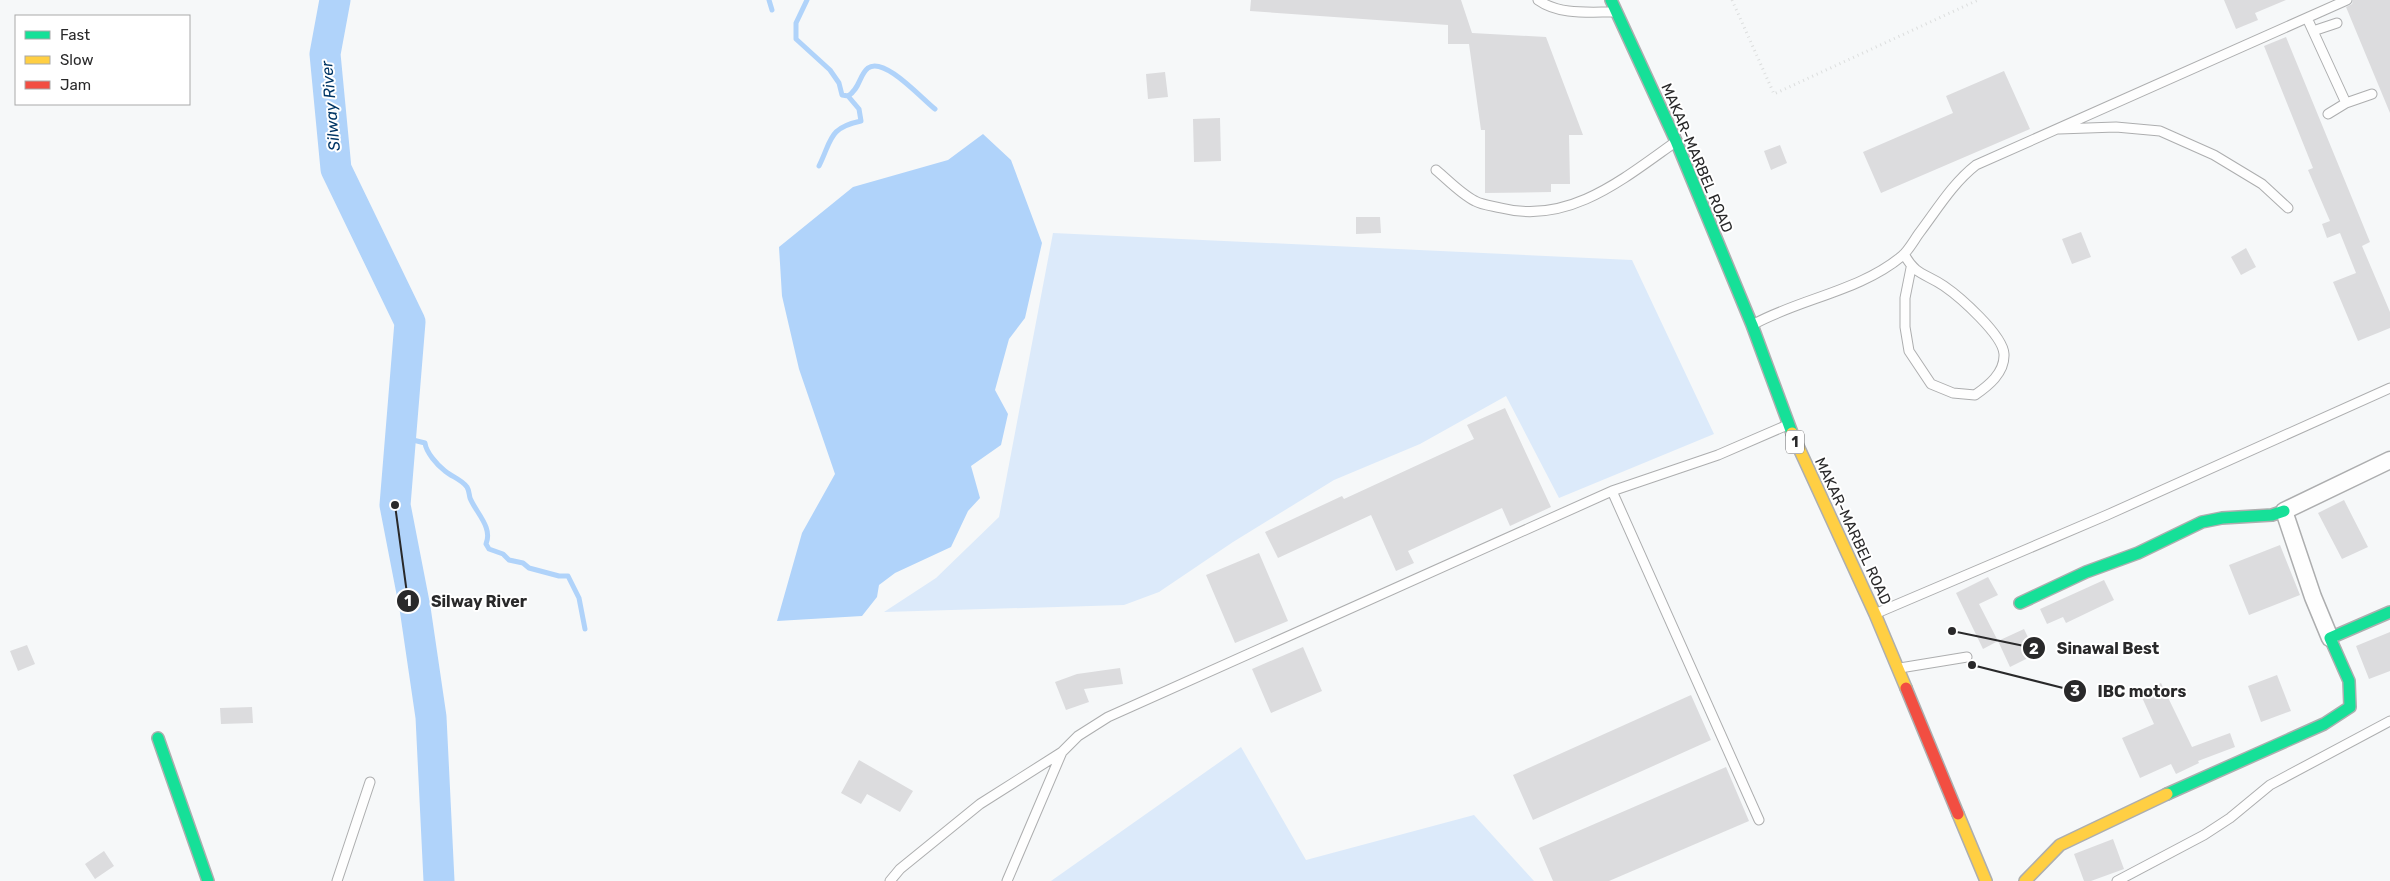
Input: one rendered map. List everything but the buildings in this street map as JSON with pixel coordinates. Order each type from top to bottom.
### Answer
[{"type":"main road","name":"MAKAR-MARBEL ROAD","points":[[1611,0],[1676,141],[1752,325],[1788,425],[1875,614],[1896,669],[1986,881]]},
{"type":"main road","points":[[2020,603],[2086,572],[2138,553],[2175,533],[2202,522],[2284,511]]},
{"type":"main road","points":[[2025,881],[2060,845],[2076,836],[2133,811],[2199,778],[2324,724],[2350,707],[2352,701],[2348,681],[2330,638],[2390,612]]},
{"type":"main road","points":[[158,738],[208,881]]},
{"type":"street","points":[[2330,638],[2313,597],[2284,511],[2390,460]]},
{"type":"lane","points":[[1538,0],[1545,6],[1567,11],[1616,12]]},
{"type":"lane","points":[[1752,325],[1778,311],[1819,297],[1882,271],[1904,254],[1957,182],[1976,165],[2347,0]]},
{"type":"lane","points":[[2307,18],[2346,103]]},
{"type":"lane","points":[[2313,31],[2337,23]]},
{"type":"lane","points":[[2328,114],[2346,103],[2372,94]]},
{"type":"lane","points":[[2054,130],[2116,127],[2160,131],[2214,155],[2262,184],[2288,208]]},
{"type":"lane","points":[[1436,170],[1476,202],[1515,212],[1550,211],[1581,203],[1606,190],[1676,141]]},
{"type":"lane","points":[[1904,254],[1911,268],[1945,286],[1979,316],[1996,336],[2004,353],[2002,362],[1994,382],[1975,396],[1953,393],[1931,384],[1909,351],[1905,327],[1905,298],[1911,268]]},
{"type":"lane","points":[[1875,614],[2107,515],[2390,388]]},
{"type":"lane","points":[[890,881],[900,869],[980,804],[1062,752],[1078,736],[1108,717],[1612,491],[1718,455],[1788,425]]},
{"type":"lane","points":[[1612,491],[1759,820]]},
{"type":"lane","points":[[1896,669],[1967,657]]},
{"type":"lane","points":[[2117,881],[2168,856],[2210,831],[2230,818],[2270,785],[2390,721]]},
{"type":"lane","points":[[1007,881],[1062,752]]},
{"type":"lane","points":[[337,881],[370,782]]},
{"type":"path","points":[[1732,0],[1774,94],[1978,0]]},
{"type":"shaded area","points":[[1053,233],[1632,260],[1714,434],[1559,498],[1506,396],[1420,444],[1334,480],[1233,542],[1159,592],[1124,605],[884,612],[936,578],[999,517]]},
{"type":"shaded area","points":[[1241,747],[1306,860],[1474,815],[1534,881],[1051,881]]},
{"type":"water","points":[[983,134],[1011,160],[1042,243],[1025,318],[1009,339],[995,390],[1008,414],[1001,445],[971,466],[980,498],[968,511],[951,547],[895,573],[879,585],[877,597],[862,616],[777,621],[802,533],[835,474],[799,369],[782,296],[779,247],[853,187],[948,160]]},
{"type":"waterway","name":"Silway River","points":[[335,0],[325,54],[336,169],[410,322],[395,505],[415,608],[431,717],[439,881]]},
{"type":"waterway","points":[[769,0],[772,10]]},
{"type":"waterway","points":[[807,0],[796,23],[796,39],[830,70],[839,83],[842,95],[848,96],[852,93],[865,71],[875,66],[883,68],[903,80],[935,109]]},
{"type":"waterway","points":[[819,166],[832,136],[842,127],[861,121],[859,109],[848,96]]},
{"type":"waterway","points":[[390,443],[413,440],[425,443],[430,454],[439,465],[465,484],[470,498],[486,526],[488,538],[486,544],[489,549],[503,554],[509,560],[523,563],[529,568],[559,576],[568,576],[579,598],[585,629]]},
{"type":"traffic: fast","points":[[1611,0],[1676,141],[1752,325],[1792,433]]},
{"type":"traffic: fast","points":[[2020,603],[2086,572],[2138,553],[2202,522],[2222,518],[2272,515],[2284,511]]},
{"type":"traffic: fast","points":[[2167,794],[2324,724],[2350,707],[2349,681],[2330,638],[2390,612]]},
{"type":"traffic: fast","points":[[158,738],[208,881]]},
{"type":"traffic: slow","points":[[1792,433],[1875,614],[1906,688]]},
{"type":"traffic: slow","points":[[2025,881],[2060,845],[2167,794]]},
{"type":"traffic: slow","points":[[1958,814],[1986,881]]},
{"type":"traffic: jam","points":[[1906,688],[1958,814]]},
{"type":"place","name":"Silway River","points":[[395,505]]},
{"type":"place","name":"Sinawal Best","points":[[1952,631]]},
{"type":"place","name":"IBC motors","points":[[1972,665]]}]
